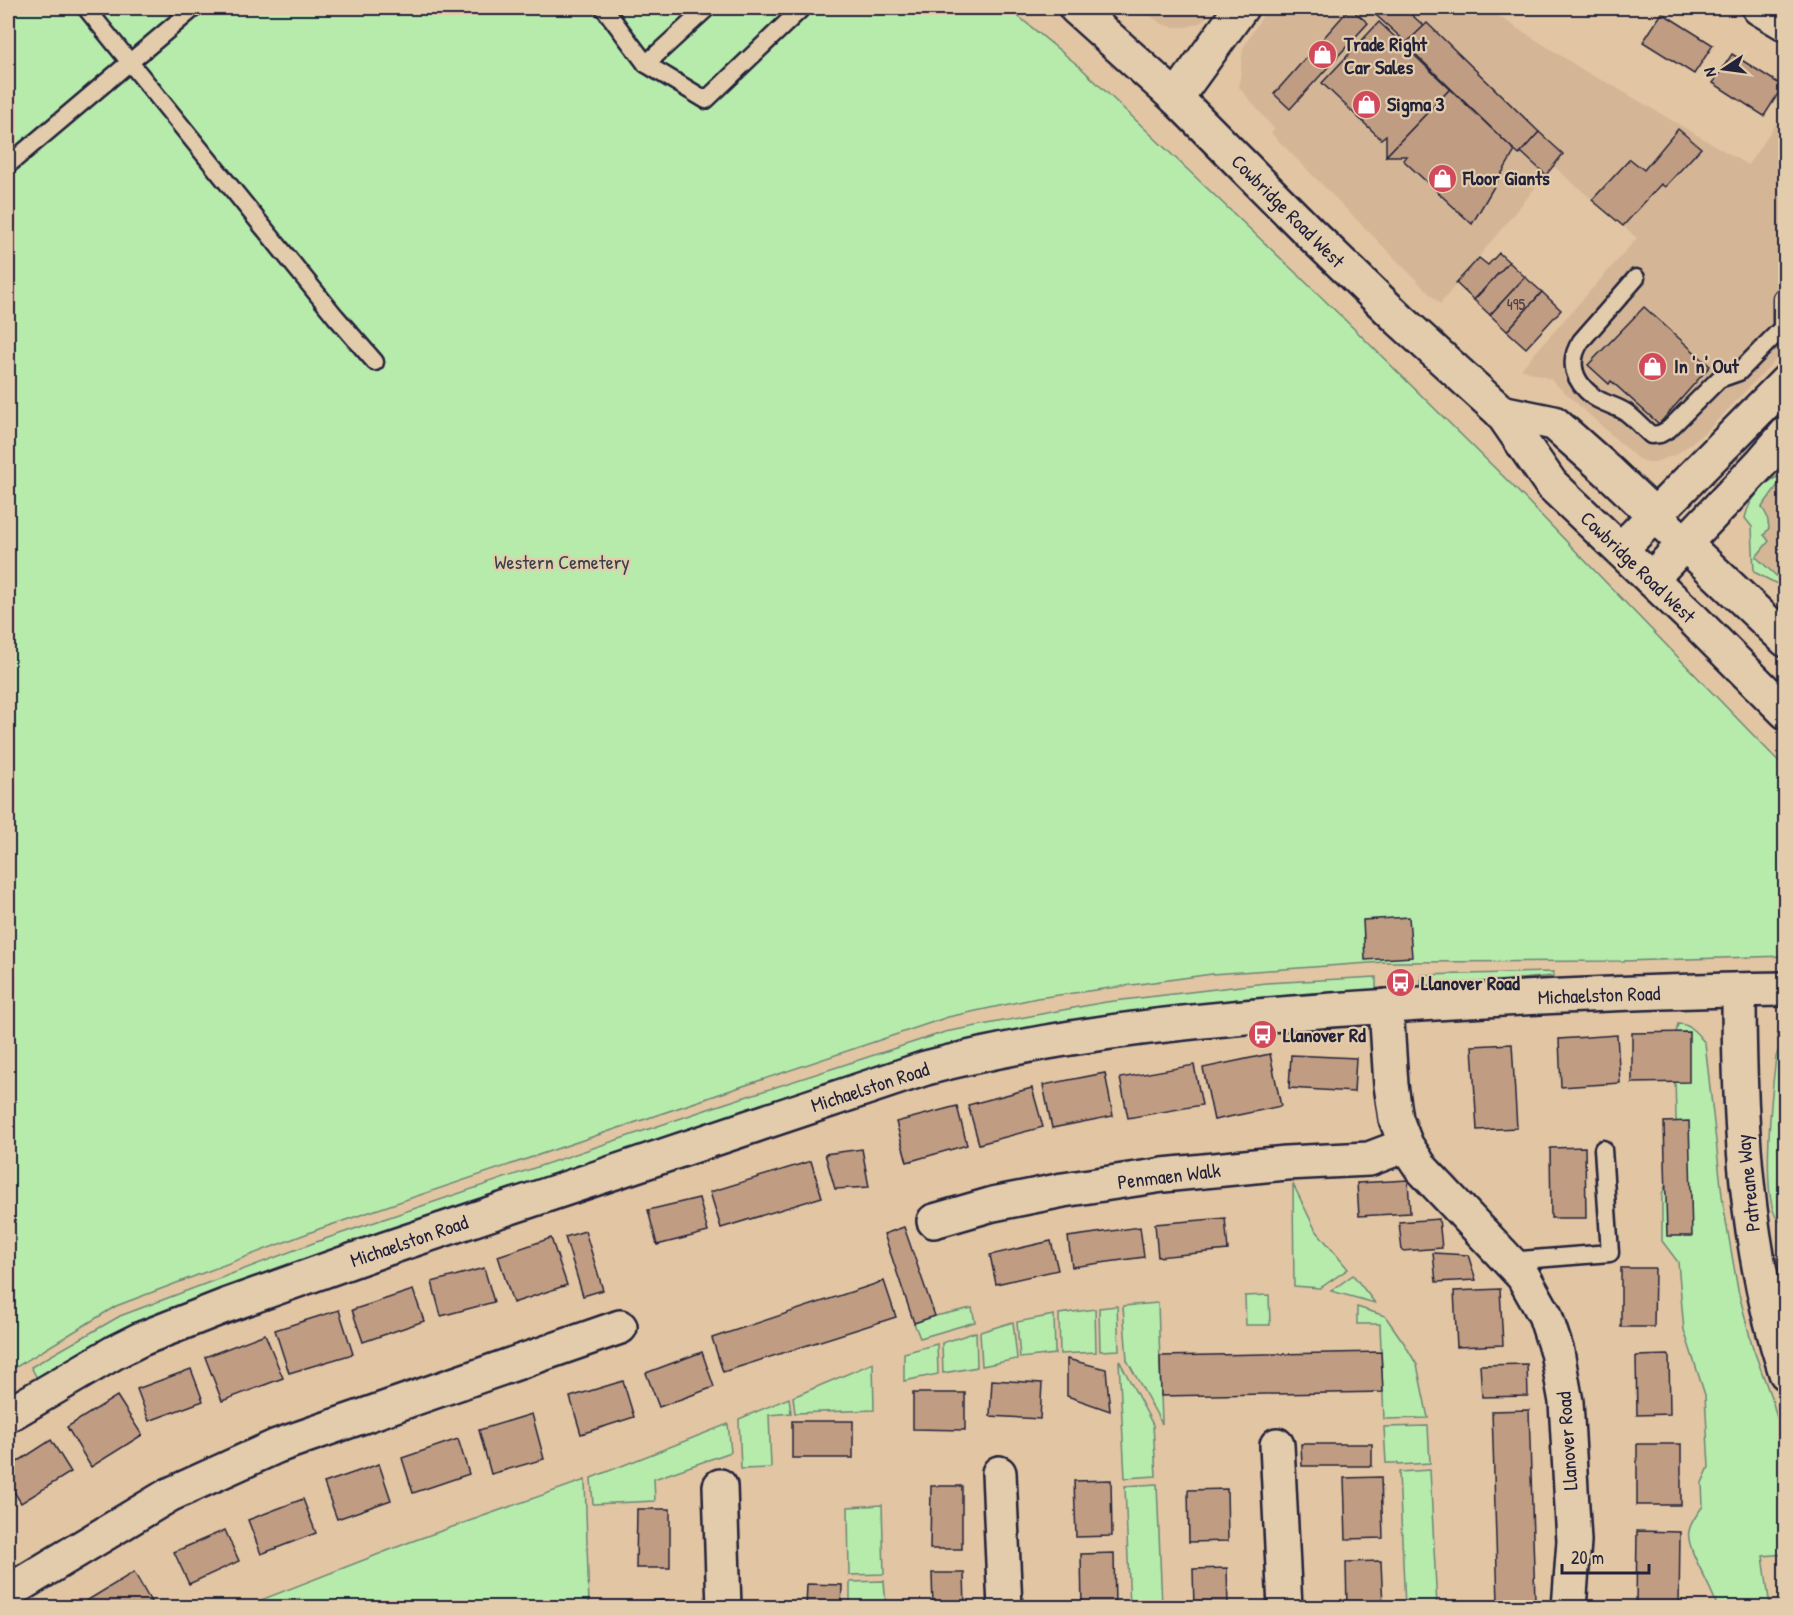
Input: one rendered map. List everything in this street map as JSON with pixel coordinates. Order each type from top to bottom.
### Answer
[{"type":"main road","name":"Cowbridge Road West","points":[[1076,8],[1176,98],[1400,320],[1501,412],[1551,484],[1785,712]]},
{"type":"main road","points":[[1176,98],[1241,8]]},
{"type":"main road","points":[[1759,8],[1785,24]]},
{"type":"main road","points":[[1620,549],[1785,382]]},
{"type":"main road","points":[[1501,412],[1554,423],[1607,470],[1785,640]]},
{"type":"main road","points":[[1651,579],[1762,462],[1785,434]]},
{"type":"main road","name":"Michaelston Road","points":[[8,1415],[115,1352],[141,1339],[225,1306],[396,1245],[927,1068],[1035,1043],[1274,1014],[1529,998],[1785,989]]},
{"type":"main road","name":"Patreane Way","points":[[1739,990],[1741,1106],[1754,1245],[1766,1304],[1785,1372]]},
{"type":"main road","name":"Llanover Road","points":[[1386,1006],[1391,1085],[1396,1119],[1406,1145],[1422,1169],[1523,1276],[1545,1315],[1557,1352],[1566,1402],[1574,1541],[1569,1608]]},
{"type":"main road","name":"Penmaen Walk","points":[[934,1221],[993,1204],[1074,1188],[1174,1174],[1286,1163],[1369,1159],[1406,1145]]},
{"type":"main road","points":[[8,1592],[169,1495],[277,1446],[620,1327]]},
{"type":"main road","points":[[1277,1445],[1285,1608]]},
{"type":"main road","points":[[999,1473],[1005,1608]]},
{"type":"main road","points":[[720,1485],[724,1608]]},
{"type":"lane","points":[[86,8],[375,362]]},
{"type":"lane","points":[[8,165],[194,8]]},
{"type":"lane","points":[[603,8],[646,64],[705,100],[802,8]]},
{"type":"lane","points":[[646,64],[707,8]]},
{"type":"lane","points":[[1636,279],[1581,341],[1574,351],[1573,365],[1575,377],[1583,388],[1595,398],[1626,413],[1651,435],[1660,434],[1669,429],[1719,379],[1739,372],[1782,328],[1782,298]]},
{"type":"lane","points":[[1509,1261],[1610,1253],[1604,1149]]},
{"type":"shaded area","points":[[1139,8],[1214,8],[1202,22],[1187,27],[1173,27],[1162,24]]},
{"type":"shaded area","points":[[1267,8],[1486,8],[1591,75],[1748,165],[1777,122],[1786,128],[1785,350],[1710,428],[1688,446],[1677,454],[1652,463],[1638,459],[1550,379],[1521,369],[1637,238],[1553,166],[1440,304],[1271,133],[1274,129],[1239,87],[1243,48]]},
{"type":"shaded area","points":[[1785,464],[1785,588],[1754,572],[1752,527],[1745,518],[1746,511],[1753,500]]},
{"type":"green space","name":"Western Cemetery","points":[[8,8],[1008,8],[1080,67],[1340,315],[1511,484],[1785,768],[1785,956],[1623,961],[1384,962],[1212,974],[1037,998],[948,1017],[319,1229],[116,1306],[8,1372]]},
{"type":"green space","points":[[1777,477],[1783,483],[1780,482],[1762,507],[1767,516],[1769,528],[1764,535],[1769,541],[1756,557],[1785,584],[1785,588],[1754,572],[1752,527],[1745,518],[1756,494]]},
{"type":"green space","points":[[1553,972],[1553,976],[1421,988],[1421,975]]},
{"type":"green space","points":[[1376,977],[1376,990],[1238,999],[1021,1030],[953,1044],[416,1220],[176,1307],[137,1322],[37,1378],[31,1367],[120,1316],[316,1242],[717,1106],[945,1032],[1106,1002],[1266,983]]},
{"type":"green space","points":[[1678,1024],[1690,1028],[1705,1043],[1723,1204],[1738,1290],[1752,1345],[1773,1403],[1785,1448],[1785,1554],[1763,1556],[1770,1607],[1717,1607],[1689,1539],[1691,1524],[1703,1506],[1702,1483],[1709,1467],[1705,1395],[1684,1330],[1678,1262],[1662,1241],[1662,1195],[1677,1154],[1674,1041]]},
{"type":"green space","points":[[1785,1039],[1785,1227],[1776,1217],[1772,1204],[1768,1163],[1776,1057]]},
{"type":"green space","points":[[1293,1184],[1315,1229],[1348,1269],[1320,1288],[1294,1286]]},
{"type":"green space","points":[[1353,1275],[1375,1303],[1331,1291]]},
{"type":"green space","points":[[1269,1295],[1270,1325],[1246,1325],[1245,1296]]},
{"type":"green space","points":[[1158,1303],[1162,1424],[1127,1360],[1123,1306]]},
{"type":"green space","points":[[1117,1306],[1119,1350],[1100,1351],[1099,1308]]},
{"type":"green space","points":[[1357,1307],[1385,1316],[1404,1343],[1417,1365],[1428,1418],[1384,1419],[1380,1324],[1357,1324]]},
{"type":"green space","points":[[972,1308],[975,1322],[920,1338],[914,1323]]},
{"type":"green space","points":[[1095,1309],[1096,1352],[1060,1354],[1059,1314]]},
{"type":"green space","points":[[1054,1315],[1055,1354],[1020,1358],[1017,1322]]},
{"type":"green space","points":[[1013,1322],[1017,1359],[982,1366],[980,1332]]},
{"type":"green space","points":[[976,1332],[977,1367],[943,1373],[942,1343]]},
{"type":"green space","points":[[937,1344],[938,1374],[904,1381],[904,1353]]},
{"type":"green space","points":[[1119,1360],[1153,1425],[1156,1476],[1125,1478]]},
{"type":"green space","points":[[873,1363],[874,1410],[795,1413],[793,1397]]},
{"type":"green space","points":[[789,1398],[791,1413],[769,1415],[771,1468],[741,1469],[739,1419]]},
{"type":"green space","points":[[728,1424],[731,1452],[654,1479],[655,1501],[593,1504],[591,1478]]},
{"type":"green space","points":[[1428,1426],[1430,1463],[1398,1465],[1398,1463],[1386,1463],[1384,1427]]},
{"type":"green space","points":[[1430,1470],[1437,1607],[1405,1607],[1399,1472]]},
{"type":"green space","points":[[585,1480],[589,1607],[243,1607],[410,1542]]},
{"type":"green space","points":[[1157,1484],[1162,1607],[1130,1607],[1125,1486]]},
{"type":"green space","points":[[882,1505],[884,1574],[849,1575],[848,1507]]},
{"type":"green space","points":[[884,1581],[886,1607],[850,1607],[850,1582]]},
{"type":"building","points":[[1350,8],[1368,23],[1290,109],[1274,94]]},
{"type":"building","points":[[1368,8],[1404,8],[1424,26],[1407,43]]},
{"type":"building","points":[[1662,13],[1713,45],[1694,74],[1643,42]]},
{"type":"building","points":[[1379,22],[1450,89],[1386,156],[1386,135],[1381,139],[1322,83]]},
{"type":"building","points":[[1427,23],[1539,132],[1519,155],[1405,44]]},
{"type":"building","points":[[1732,54],[1783,86],[1764,116],[1713,83]]},
{"type":"building","points":[[1450,89],[1515,151],[1472,224],[1403,160],[1407,156],[1386,156]]},
{"type":"building","points":[[1678,129],[1701,148],[1665,187],[1661,184],[1623,226],[1592,200],[1630,159],[1644,170]]},
{"type":"building","points":[[1539,132],[1563,154],[1546,175],[1521,152]]},
{"type":"building","points":[[1499,253],[1509,262],[1474,300],[1456,283],[1479,258],[1488,265]]},
{"type":"building","points":[[1509,262],[1525,277],[1490,315],[1474,300]]},
{"type":"building","points":[[1525,277],[1542,292],[1507,331],[1490,315]]},
{"type":"building","points":[[1542,292],[1561,310],[1526,348],[1507,331]]},
{"type":"building","points":[[1644,307],[1710,366],[1659,424],[1611,381],[1609,384],[1588,365]]},
{"type":"building","points":[[1409,917],[1412,957],[1365,960],[1363,920]]},
{"type":"building","points":[[1413,978],[1413,987],[1389,988],[1389,979]]},
{"type":"building","points":[[1689,1032],[1689,1082],[1632,1083],[1632,1033]]},
{"type":"building","points":[[1617,1035],[1620,1083],[1561,1087],[1559,1039]]},
{"type":"building","points":[[1512,1044],[1517,1128],[1477,1130],[1472,1046]]},
{"type":"building","points":[[1270,1054],[1281,1106],[1214,1120],[1203,1068]]},
{"type":"building","points":[[1291,1055],[1356,1058],[1354,1092],[1289,1088]]},
{"type":"building","points":[[1194,1065],[1202,1105],[1128,1118],[1120,1078]]},
{"type":"building","points":[[1105,1073],[1113,1116],[1052,1128],[1043,1085]]},
{"type":"building","points":[[1032,1088],[1043,1127],[979,1144],[968,1105]]},
{"type":"building","points":[[957,1106],[967,1145],[907,1162],[896,1122]]},
{"type":"building","points":[[1689,1121],[1692,1236],[1667,1236],[1664,1122]]},
{"type":"building","points":[[1585,1147],[1586,1218],[1551,1218],[1550,1148]]},
{"type":"building","points":[[862,1149],[869,1187],[835,1189],[825,1154]]},
{"type":"building","points":[[811,1161],[822,1197],[721,1228],[710,1192]]},
{"type":"building","points":[[1408,1180],[1410,1213],[1359,1216],[1357,1183]]},
{"type":"building","points":[[699,1198],[708,1232],[657,1245],[648,1210]]},
{"type":"building","points":[[1225,1218],[1228,1250],[1158,1257],[1155,1224]]},
{"type":"building","points":[[1439,1219],[1442,1248],[1402,1251],[1399,1222]]},
{"type":"building","points":[[904,1227],[935,1316],[914,1323],[884,1234]]},
{"type":"building","points":[[1140,1227],[1144,1257],[1072,1267],[1068,1237]]},
{"type":"building","points":[[585,1231],[603,1290],[583,1296],[565,1237]]},
{"type":"building","points":[[551,1238],[567,1285],[513,1303],[498,1256]]},
{"type":"building","points":[[1051,1241],[1058,1270],[996,1284],[990,1255]]},
{"type":"building","points":[[1433,1253],[1468,1255],[1476,1280],[1436,1282]]},
{"type":"building","points":[[484,1268],[494,1302],[441,1316],[432,1282]]},
{"type":"building","points":[[1621,1268],[1655,1268],[1654,1327],[1621,1327]]},
{"type":"building","points":[[884,1281],[896,1317],[723,1372],[712,1338]]},
{"type":"building","points":[[1500,1289],[1503,1345],[1457,1347],[1454,1291]]},
{"type":"building","points":[[413,1290],[424,1321],[363,1342],[352,1310]]},
{"type":"building","points":[[339,1310],[353,1354],[289,1373],[275,1330]]},
{"type":"building","points":[[265,1334],[283,1378],[222,1401],[205,1357]]},
{"type":"building","points":[[702,1352],[714,1387],[659,1407],[646,1373]]},
{"type":"building","points":[[1381,1352],[1383,1392],[1161,1396],[1160,1356]]},
{"type":"building","points":[[1669,1355],[1670,1414],[1637,1415],[1636,1356]]},
{"type":"building","points":[[1067,1359],[1106,1369],[1110,1411],[1067,1396]]},
{"type":"building","points":[[1527,1364],[1528,1396],[1482,1397],[1480,1365]]},
{"type":"building","points":[[191,1369],[203,1401],[149,1421],[137,1389]]},
{"type":"building","points":[[992,1380],[1042,1383],[1040,1419],[990,1416]]},
{"type":"building","points":[[623,1381],[634,1417],[581,1434],[570,1397]]},
{"type":"building","points":[[913,1393],[965,1393],[965,1430],[913,1429]]},
{"type":"building","points":[[117,1396],[142,1435],[91,1467],[67,1427]]},
{"type":"building","points":[[1529,1410],[1535,1601],[1498,1602],[1492,1411]]},
{"type":"building","points":[[532,1414],[544,1459],[491,1474],[479,1430]]},
{"type":"building","points":[[792,1421],[853,1421],[853,1458],[792,1458]]},
{"type":"building","points":[[458,1439],[469,1474],[413,1493],[402,1458]]},
{"type":"building","points":[[51,1440],[71,1472],[21,1503],[8,1482],[8,1468]]},
{"type":"building","points":[[1301,1444],[1372,1444],[1372,1466],[1302,1466]]},
{"type":"building","points":[[1637,1444],[1681,1444],[1681,1505],[1637,1505]]},
{"type":"building","points":[[379,1464],[391,1500],[337,1519],[324,1483]]},
{"type":"building","points":[[1381,1477],[1383,1538],[1346,1539],[1344,1478]]},
{"type":"building","points":[[1111,1480],[1112,1536],[1076,1537],[1074,1481]]},
{"type":"building","points":[[931,1486],[962,1486],[962,1549],[930,1549]]},
{"type":"building","points":[[1227,1489],[1228,1541],[1189,1542],[1188,1490]]},
{"type":"building","points":[[303,1499],[316,1533],[261,1554],[248,1520]]},
{"type":"building","points":[[637,1509],[670,1509],[670,1568],[636,1568]]},
{"type":"building","points":[[225,1530],[239,1561],[189,1584],[174,1552]]},
{"type":"building","points":[[1637,1531],[1680,1532],[1679,1608],[1636,1608]]},
{"type":"building","points":[[1114,1553],[1115,1608],[1082,1608],[1081,1554]]},
{"type":"building","points":[[1381,1561],[1383,1608],[1347,1608],[1346,1562]]},
{"type":"building","points":[[1227,1568],[1228,1608],[1194,1608],[1193,1569]]},
{"type":"building","points":[[134,1572],[151,1602],[142,1608],[86,1608],[83,1603]]},
{"type":"building","points":[[932,1573],[964,1573],[965,1608],[933,1608]]},
{"type":"building","points":[[807,1584],[842,1585],[841,1608],[806,1608]]},
{"type":"building","points":[[668,1600],[668,1608],[637,1608],[637,1602]]},
{"type":"place","name":"Trade Right Car Sales","points":[[1323,55]]},
{"type":"place","name":"Sigma 3","points":[[1366,104]]},
{"type":"place","name":"Floor Giants","points":[[1442,178]]},
{"type":"place","name":"In 'n' Out","points":[[1653,366]]},
{"type":"place","name":"Llanover Road","points":[[1400,983]]},
{"type":"place","name":"Llanover Rd","points":[[1262,1035]]}]
